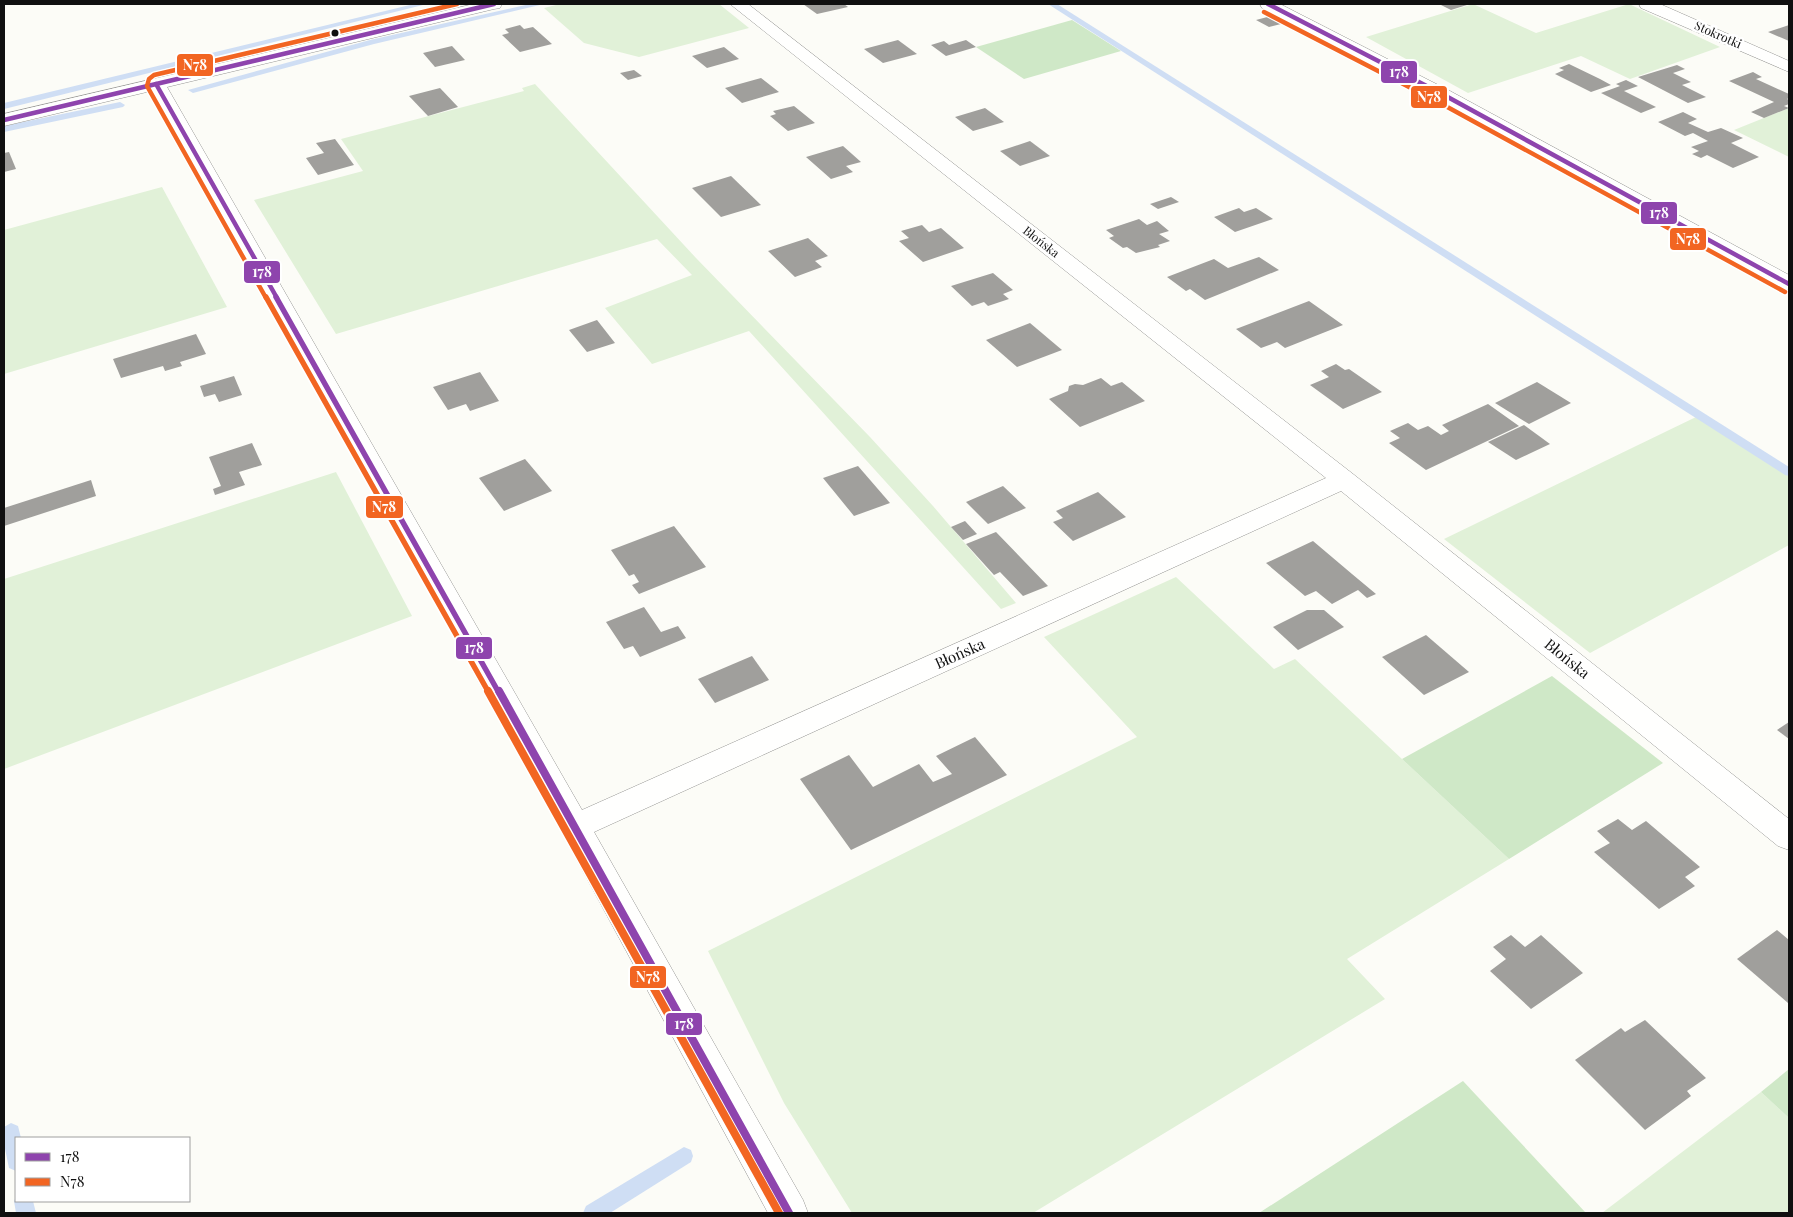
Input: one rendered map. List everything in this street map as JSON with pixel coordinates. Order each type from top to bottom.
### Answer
[{"type":"street","points":[[4,120],[494,4]]},
{"type":"street","name":"Błońska","points":[[738,4],[1344,480],[1789,837]]},
{"type":"street","points":[[1268,4],[1452,99],[1789,284]]},
{"type":"street","name":"Stokrotki","points":[[1647,4],[1789,67]]},
{"type":"street","points":[[156,84],[575,827],[789,1213]]},
{"type":"street","name":"Błońska","points":[[575,827],[1344,480]]},
{"type":"green space","points":[[560,4],[719,4],[749,28],[639,57],[584,43],[544,8]]},
{"type":"green space","points":[[1473,4],[1536,33],[1629,4],[1720,47],[1630,79],[1581,56],[1468,93],[1366,37]]},
{"type":"green space","points":[[1072,20],[1121,51],[1024,79],[976,47]]},
{"type":"green space","points":[[535,84],[696,258],[870,437],[933,506],[1016,603],[1001,609],[749,331],[652,364],[605,308],[692,275],[657,239],[336,334],[254,200],[363,171],[341,139],[524,91],[522,88]]},
{"type":"green space","points":[[1789,108],[1789,157],[1734,130]]},
{"type":"green space","points":[[162,187],[227,307],[4,374],[4,230]]},
{"type":"green space","points":[[1696,417],[1789,476],[1789,545],[1590,653],[1444,539]]},
{"type":"green space","points":[[336,472],[412,616],[4,769],[4,579]]},
{"type":"green space","points":[[1176,577],[1274,669],[1295,659],[1509,859],[1347,959],[1385,999],[1033,1213],[852,1213],[784,1103],[708,951],[1137,737],[1044,637]]},
{"type":"green space","points":[[1552,676],[1663,763],[1509,859],[1402,759]]},
{"type":"green space","points":[[1789,1069],[1789,1118],[1761,1092]]},
{"type":"green space","points":[[1463,1081],[1586,1213],[1259,1213]]},
{"type":"green space","points":[[1761,1092],[1789,1118],[1789,1213],[1602,1213]]},
{"type":"building","points":[[803,4],[844,4],[848,7],[817,14]]},
{"type":"building","points":[[1439,4],[1464,4],[1467,5],[1451,10]]},
{"type":"building","points":[[1271,16],[1285,23],[1269,27],[1256,20]]},
{"type":"building","points":[[520,25],[524,29],[533,27],[552,44],[520,52],[502,35],[509,33],[505,29]]},
{"type":"building","points":[[1789,25],[1789,41],[1768,32]]},
{"type":"building","points":[[898,40],[917,54],[883,63],[864,49]]},
{"type":"building","points":[[966,40],[976,47],[946,56],[931,45],[944,41],[949,45]]},
{"type":"building","points":[[452,46],[465,60],[435,67],[423,53]]},
{"type":"building","points":[[724,47],[739,59],[707,68],[692,56]]},
{"type":"building","points":[[1569,64],[1611,85],[1591,92],[1555,74],[1564,70],[1559,68]]},
{"type":"building","points":[[1677,65],[1685,69],[1673,73],[1691,82],[1682,85],[1706,97],[1688,103],[1638,77]]},
{"type":"building","points":[[634,70],[642,76],[628,80],[620,73]]},
{"type":"building","points":[[1753,72],[1762,77],[1756,79],[1789,94],[1787,99],[1789,104],[1784,106],[1789,108],[1764,118],[1751,112],[1774,102],[1729,81]]},
{"type":"building","points":[[761,78],[779,92],[742,103],[725,88]]},
{"type":"building","points":[[1626,80],[1638,86],[1624,91],[1656,107],[1641,113],[1601,93],[1620,86],[1616,84]]},
{"type":"building","points":[[440,88],[458,107],[428,116],[409,96]]},
{"type":"building","points":[[794,106],[815,123],[788,131],[770,116],[776,114],[773,111]]},
{"type":"building","points":[[985,108],[1004,122],[973,131],[955,117]]},
{"type":"building","points":[[1683,112],[1697,119],[1688,123],[1708,132],[1721,128],[1743,138],[1731,143],[1759,157],[1733,168],[1707,155],[1701,158],[1692,154],[1699,151],[1691,147],[1708,141],[1693,133],[1685,136],[1658,122]]},
{"type":"building","points":[[335,139],[354,165],[318,175],[306,158],[324,153],[316,143]]},
{"type":"building","points":[[1030,141],[1050,156],[1020,166],[1000,151]]},
{"type":"building","points":[[843,146],[861,162],[846,166],[853,172],[831,179],[806,157]]},
{"type":"building","points":[[9,152],[16,169],[4,172],[4,153]]},
{"type":"building","points":[[731,176],[761,205],[721,217],[692,188]]},
{"type":"building","points":[[1171,197],[1179,202],[1158,209],[1150,204]]},
{"type":"building","points":[[1239,208],[1244,212],[1256,208],[1273,219],[1235,232],[1214,217]]},
{"type":"building","points":[[1139,219],[1147,225],[1157,221],[1169,231],[1159,234],[1170,241],[1158,245],[1160,247],[1136,253],[1127,247],[1123,248],[1109,238],[1114,236],[1106,230]]},
{"type":"building","points":[[922,225],[929,232],[941,228],[964,248],[923,262],[899,241],[909,238],[901,231]]},
{"type":"building","points":[[808,238],[828,256],[815,261],[822,267],[795,277],[768,251]]},
{"type":"building","points":[[1259,257],[1279,270],[1205,300],[1190,289],[1186,291],[1167,277],[1214,259],[1228,268]]},
{"type":"building","points":[[993,273],[1013,290],[1003,294],[1009,299],[988,306],[984,302],[972,306],[951,286]]},
{"type":"building","points":[[1309,301],[1343,325],[1285,348],[1277,342],[1261,348],[1236,329]]},
{"type":"building","points":[[597,320],[615,343],[587,352],[569,330]]},
{"type":"building","points":[[1030,323],[1062,350],[1017,367],[986,340]]},
{"type":"building","points":[[196,334],[206,354],[180,362],[182,366],[165,371],[163,366],[121,378],[113,359]]},
{"type":"building","points":[[1336,364],[1345,370],[1349,369],[1382,392],[1343,409],[1310,385],[1329,377],[1321,371]]},
{"type":"building","points":[[480,372],[499,401],[470,411],[466,404],[448,410],[433,387]]},
{"type":"building","points":[[234,376],[242,395],[219,402],[215,394],[204,397],[200,386]]},
{"type":"building","points":[[1101,378],[1111,386],[1122,382],[1145,401],[1080,427],[1049,399],[1068,391],[1069,386],[1075,384],[1083,385]]},
{"type":"building","points":[[1537,382],[1571,403],[1529,424],[1495,403]]},
{"type":"building","points":[[1488,404],[1519,426],[1426,470],[1389,443],[1400,438],[1390,431],[1408,423],[1418,430],[1428,426],[1441,435],[1449,431],[1442,425]]},
{"type":"building","points":[[1524,425],[1550,444],[1516,460],[1488,442]]},
{"type":"building","points":[[252,443],[262,465],[239,472],[245,485],[215,495],[213,489],[221,486],[209,457]]},
{"type":"building","points":[[525,459],[552,491],[504,511],[479,478]]},
{"type":"building","points":[[858,466],[890,503],[854,516],[823,478]]},
{"type":"building","points":[[91,480],[96,496],[4,526],[4,508]]},
{"type":"building","points":[[1003,486],[1026,508],[988,524],[966,502]]},
{"type":"building","points":[[1098,492],[1126,517],[1073,541],[1053,522],[1063,518],[1056,511]]},
{"type":"building","points":[[965,521],[977,534],[963,540],[951,527]]},
{"type":"building","points":[[674,526],[706,567],[639,594],[632,585],[639,582],[634,574],[629,576],[611,550]]},
{"type":"building","points":[[996,532],[1048,586],[1023,596],[1000,572],[994,575],[966,544]]},
{"type":"building","points":[[1313,541],[1376,594],[1367,598],[1358,590],[1332,604],[1316,591],[1305,596],[1266,563]]},
{"type":"building","points":[[644,607],[661,632],[678,626],[686,638],[640,657],[633,646],[624,649],[606,622]]},
{"type":"building","points":[[1307,610],[1324,610],[1344,627],[1298,650],[1273,627]]},
{"type":"building","points":[[1426,635],[1469,672],[1424,695],[1382,657]]},
{"type":"building","points":[[752,656],[769,680],[715,703],[698,679]]},
{"type":"building","points":[[1789,722],[1789,739],[1777,730]]},
{"type":"building","points":[[975,737],[1007,775],[851,850],[800,779],[849,755],[873,787],[919,764],[933,782],[952,774],[936,756]]},
{"type":"building","points":[[1618,819],[1632,830],[1646,821],[1700,867],[1685,877],[1695,886],[1659,909],[1594,852],[1610,843],[1597,831]]},
{"type":"building","points":[[1777,930],[1789,940],[1788,1003],[1737,959]]},
{"type":"building","points":[[1511,935],[1525,947],[1541,935],[1583,973],[1531,1009],[1490,971],[1506,959],[1493,947]]},
{"type":"building","points":[[1645,1020],[1706,1078],[1687,1091],[1691,1096],[1645,1130],[1575,1060],[1621,1028],[1625,1032]]},
{"type":"waterway","points":[[4,106],[423,4]]},
{"type":"waterway","points":[[193,90],[373,42],[540,4]]},
{"type":"waterway","points":[[1052,4],[1789,472]]},
{"type":"waterway","points":[[4,129],[120,105]]},
{"type":"waterway","points":[[11,1132],[15,1156]]},
{"type":"waterway","points":[[593,1213],[684,1156]]},
{"type":"waterway","points":[[24,1202],[26,1213]]},
{"type":"transit line","name":"N78","points":[[457,4],[154,75],[149,79],[147,86],[567,831],[779,1213]]},
{"type":"transit line","name":"178","points":[[4,120],[494,4]]},
{"type":"transit line","name":"178","points":[[1268,4],[1444,95],[1789,284]]},
{"type":"transit line","name":"N78","points":[[1264,12],[1440,103],[1785,292]]},
{"type":"transit line","name":"178","points":[[156,84],[575,827],[789,1213]]}]
